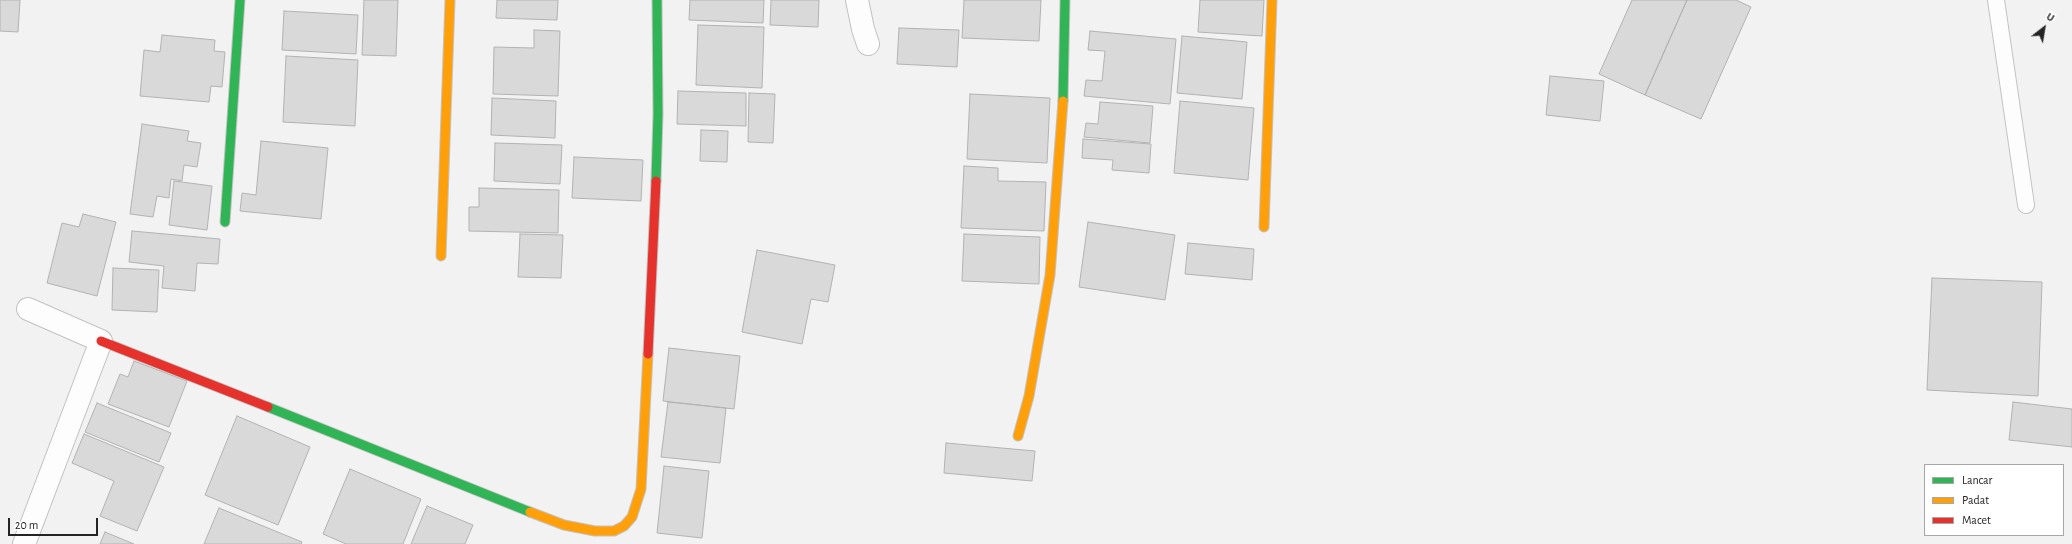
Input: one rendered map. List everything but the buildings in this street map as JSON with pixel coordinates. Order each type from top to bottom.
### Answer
[{"type":"street","points":[[225,222],[240,0]]},
{"type":"street","points":[[441,256],[450,0]]},
{"type":"street","points":[[28,309],[101,341],[564,525],[595,531],[614,531],[624,526],[632,517],[636,506],[641,481],[658,114],[657,0]]},
{"type":"street","points":[[857,0],[863,29],[868,44]]},
{"type":"street","points":[[1018,436],[1029,396],[1051,260],[1062,130],[1065,0]]},
{"type":"street","points":[[1264,227],[1272,0]]},
{"type":"street","points":[[24,544],[101,341]]},
{"type":"lane","points":[[1996,0],[2026,205]]},
{"type":"traffic: fast","points":[[225,222],[240,0]]},
{"type":"traffic: fast","points":[[656,181],[658,114],[657,0]]},
{"type":"traffic: fast","points":[[1063,101],[1065,0]]},
{"type":"traffic: fast","points":[[268,407],[530,512]]},
{"type":"traffic: slow","points":[[441,256],[450,0]]},
{"type":"traffic: slow","points":[[1264,227],[1272,0]]},
{"type":"traffic: slow","points":[[1018,436],[1029,396],[1050,275],[1063,101]]},
{"type":"traffic: slow","points":[[530,512],[564,525],[595,531],[614,531],[624,526],[632,517],[641,489],[648,354]]},
{"type":"traffic: jam","points":[[648,354],[656,181]]},
{"type":"traffic: jam","points":[[101,341],[268,407]]}]
